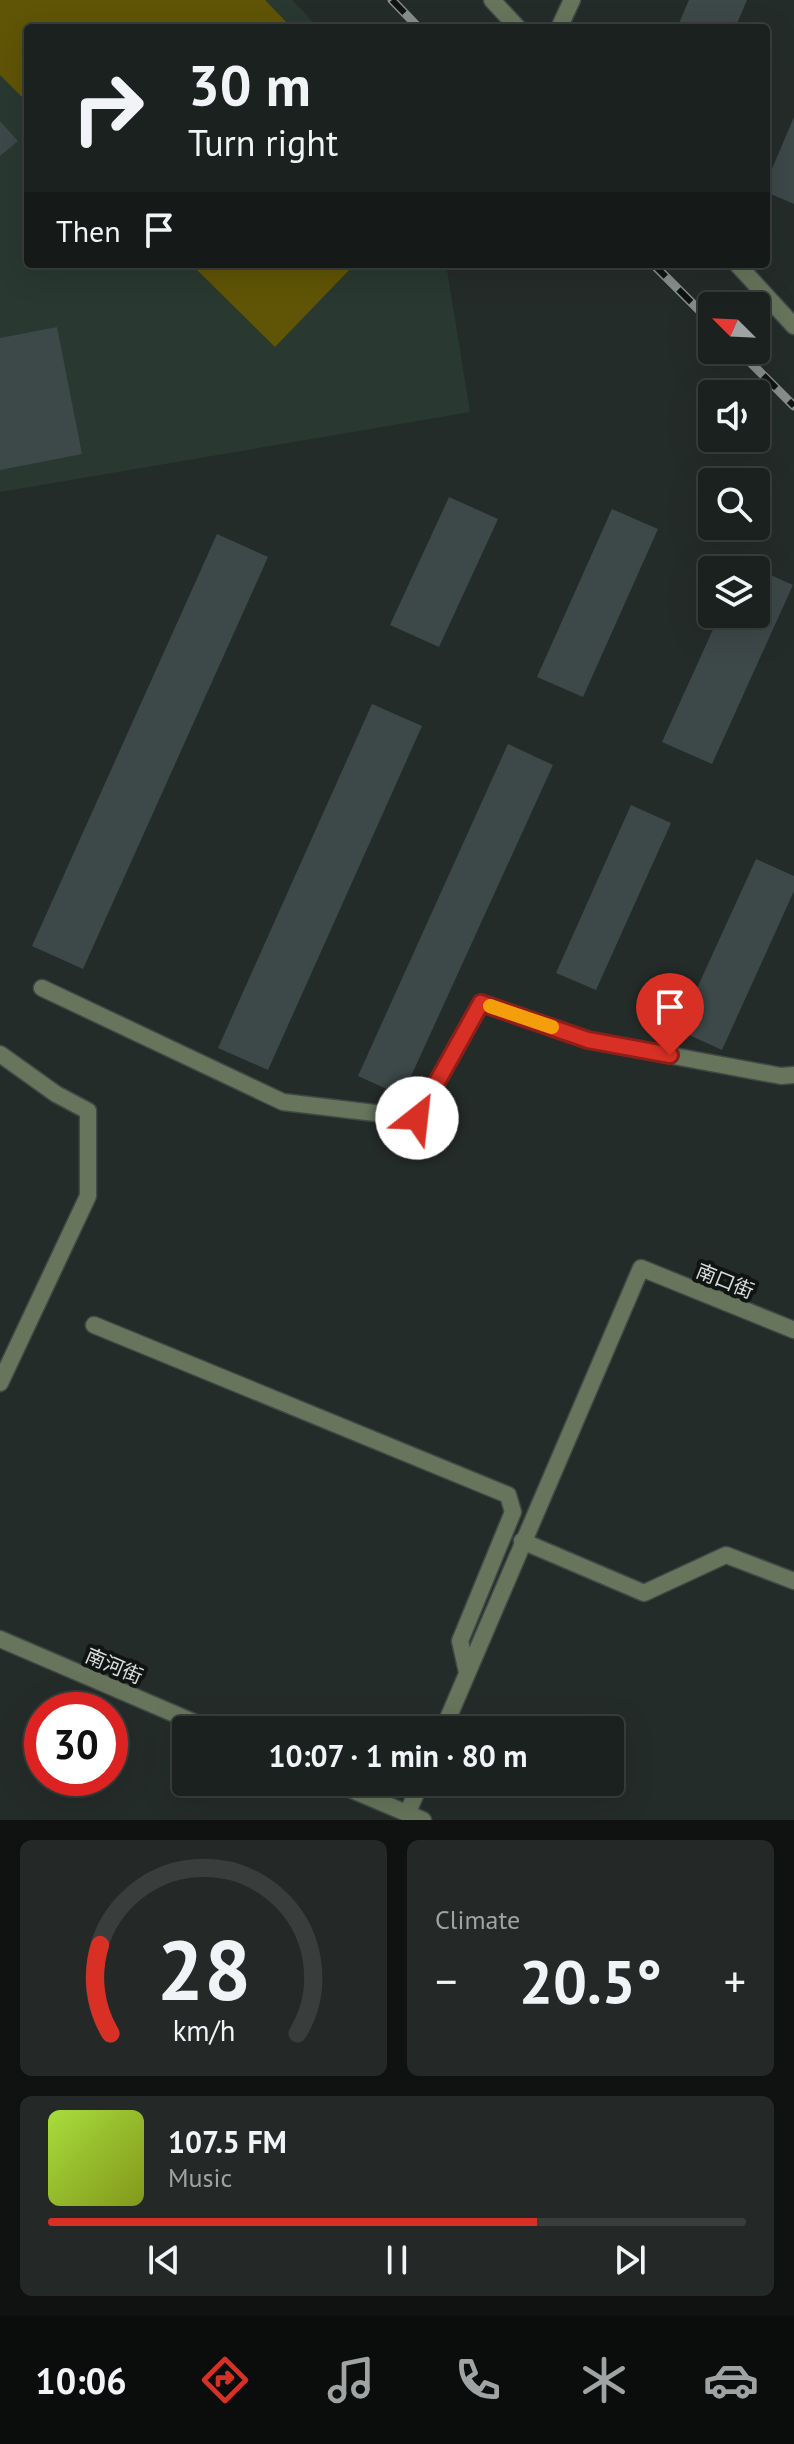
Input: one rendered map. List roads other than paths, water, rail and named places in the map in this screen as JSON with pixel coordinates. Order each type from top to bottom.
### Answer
[{"type":"street","points":[[492,0],[514,24]]},
{"type":"street","points":[[561,24],[572,0]]},
{"type":"street","points":[[741,268],[794,326]]},
{"type":"street","points":[[42,988],[283,1102],[417,1118],[481,1003],[588,1040],[781,1076],[794,1075]]},
{"type":"street","points":[[0,1054],[56,1094],[88,1111],[88,1196],[0,1383]]},
{"type":"street","name":"南口街","points":[[522,1541],[641,1268],[794,1330]]},
{"type":"street","points":[[94,1325],[508,1495],[513,1512],[460,1641],[467,1672]]},
{"type":"street","points":[[449,1716],[522,1541],[644,1593],[726,1555],[794,1581]]},
{"type":"street","name":"南河街","points":[[0,1639],[179,1716]]},
{"type":"street","points":[[366,1796],[415,1817],[419,1796]]},
{"type":"railway","points":[[392,0],[415,24]]},
{"type":"railway","points":[[657,268],[698,309]]},
{"type":"railway","points":[[752,364],[794,406]]}]
